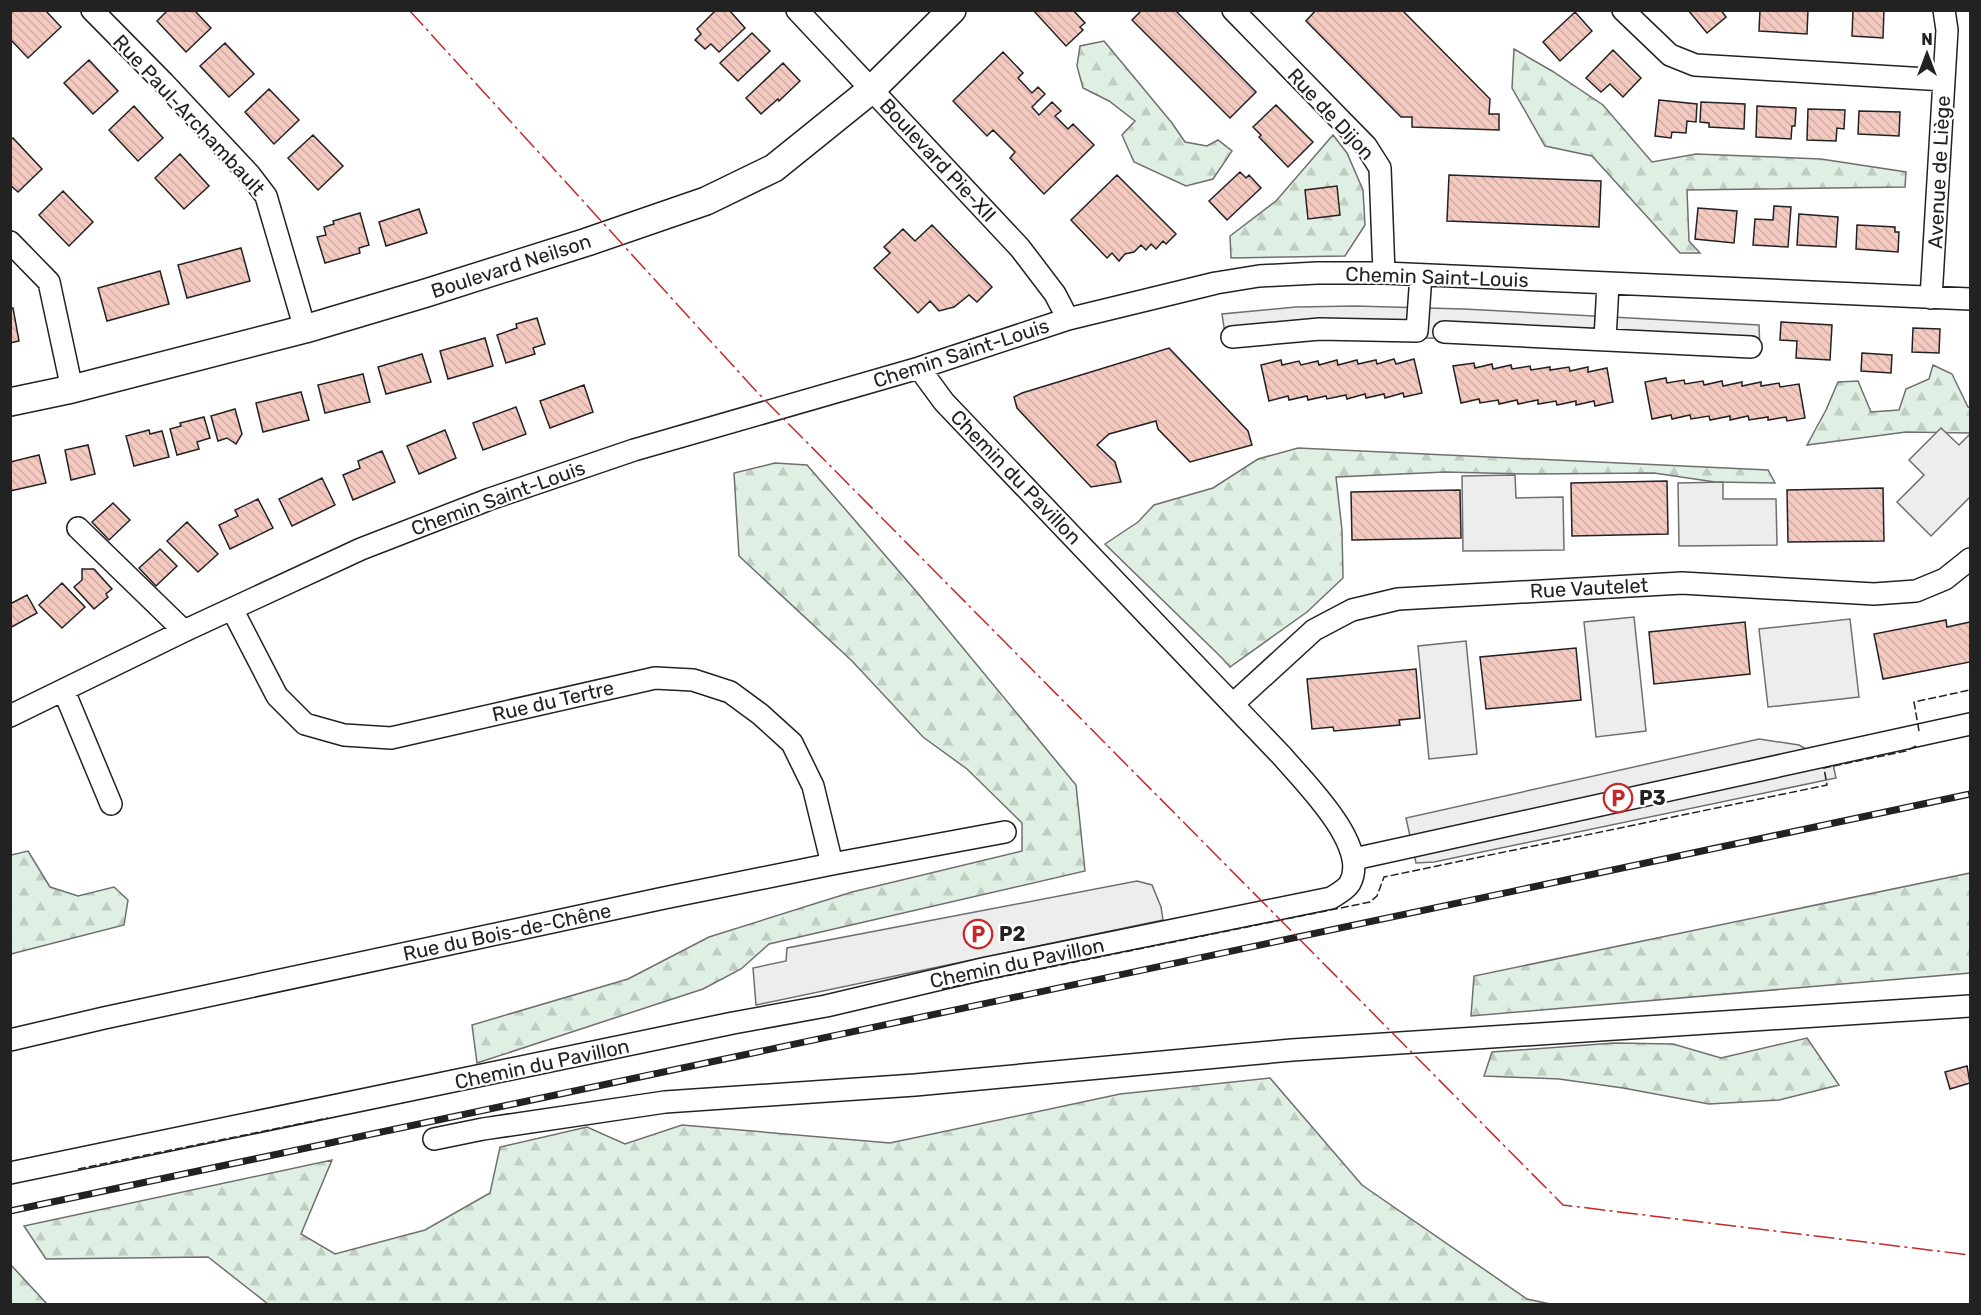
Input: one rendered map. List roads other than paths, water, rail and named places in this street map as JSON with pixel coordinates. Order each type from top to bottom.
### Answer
[{"type":"main road","name":"Boulevard Neilson","points":[[10,402],[72,389],[305,329],[544,256],[706,201],[774,168],[872,89],[952,10]]},
{"type":"street","name":"Rue Paul-Archambault","points":[[92,10],[250,175],[266,196],[305,329]]},
{"type":"street","name":"Boulevard Pie-XII","points":[[797,10],[1020,248],[1055,294],[1068,319]]},
{"type":"street","name":"Rue de Dijon","points":[[1233,10],[1366,146],[1376,161],[1380,168],[1384,273]]},
{"type":"street","points":[[1623,10],[1670,55],[1695,65],[1944,80]]},
{"type":"street","name":"Avenue de Liège","points":[[1931,298],[1947,30],[1944,10]]},
{"type":"street","points":[[10,242],[49,282],[72,389]]},
{"type":"street","name":"Chemin Saint-Louis","points":[[10,716],[184,631],[361,549],[501,495],[634,450],[919,368],[1068,319],[1216,283],[1259,276],[1384,273],[1971,298]]},
{"type":"street","points":[[1232,337],[1320,329],[1417,331],[1421,275]]},
{"type":"street","points":[[1605,339],[1608,284]]},
{"type":"street","points":[[1444,332],[1751,347]]},
{"type":"street","name":"Chemin du Pavillon","points":[[10,1173],[733,1023],[826,1006],[987,968],[1331,898],[1348,886],[1354,874],[1354,859],[1349,843],[1338,825],[1282,756],[944,402],[919,368]]},
{"type":"street","points":[[78,528],[184,631]]},
{"type":"street","name":"Rue Vautelet","points":[[1233,704],[1314,630],[1352,610],[1398,599],[1682,584],[1874,594],[1916,591],[1945,579],[1971,559]]},
{"type":"street","name":"Rue du Tertre","points":[[231,609],[277,696],[305,724],[344,735],[391,738],[655,678],[693,680],[730,692],[760,714],[792,743],[813,786],[832,864]]},
{"type":"street","points":[[64,690],[111,804]]},
{"type":"street","points":[[1354,859],[1971,724]]},
{"type":"street","name":"Rue du Bois-de-Chêne","points":[[10,1040],[832,864],[1005,832]]},
{"type":"street","points":[[434,1139],[483,1129],[665,1102],[915,1085],[1292,1050],[1971,1006]]},
{"type":"railway","points":[[10,1211],[1970,794]]},
{"type":"place","name":"P3","points":[[1618,798]]},
{"type":"place","name":"P2","points":[[978,934]]}]
